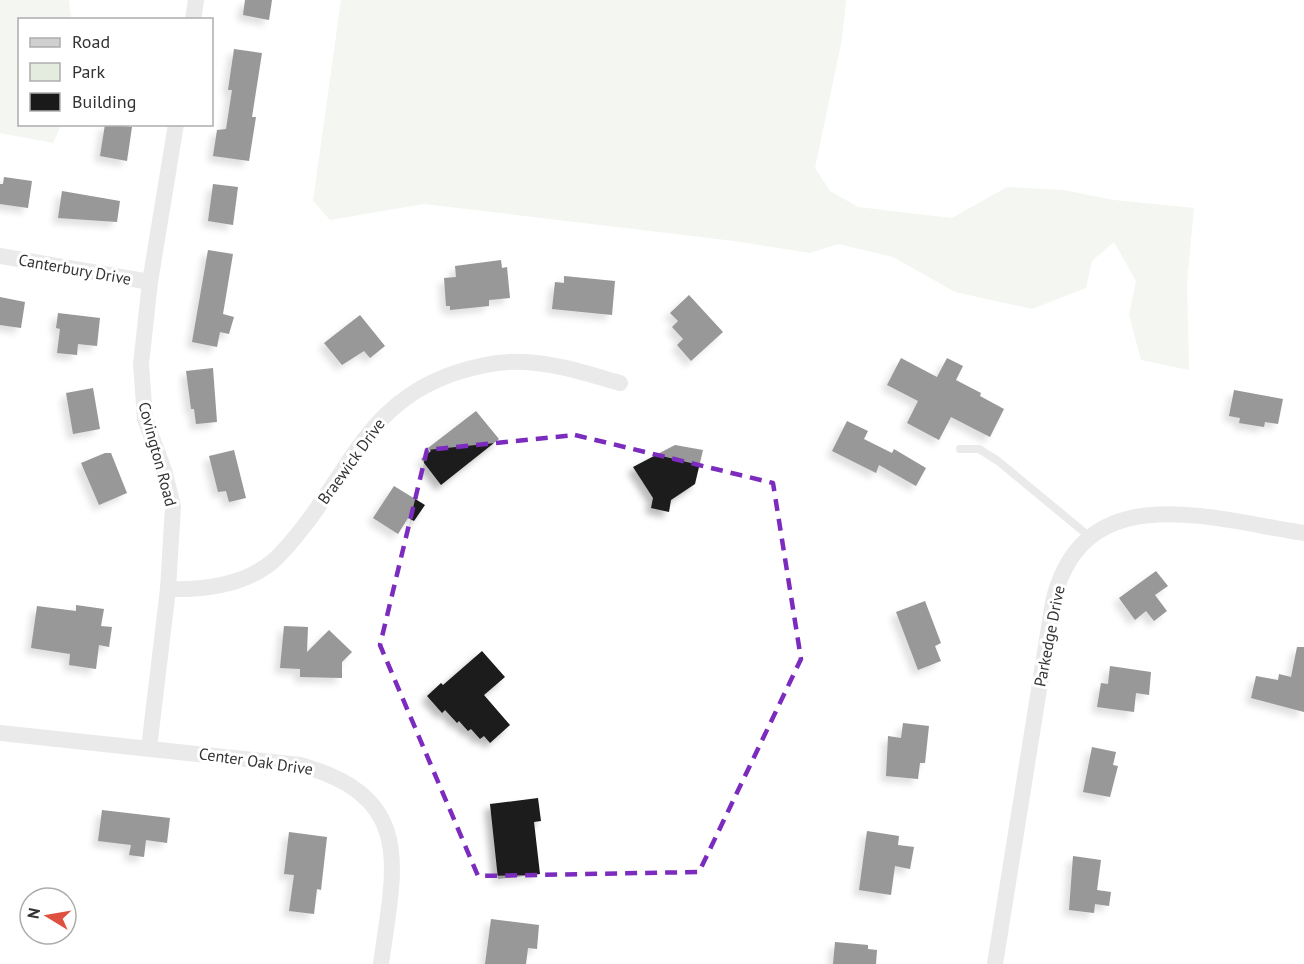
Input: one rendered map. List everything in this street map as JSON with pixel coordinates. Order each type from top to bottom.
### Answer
[{"type":"street","points":[[193,18],[196,0]]},
{"type":"street","name":"Covington Road","points":[[149,748],[168,589],[173,506],[164,470],[145,419],[141,384],[150,282],[176,126]]},
{"type":"street","name":"Canterbury Drive","points":[[0,256],[150,282]]},
{"type":"street","name":"Braewick Drive","points":[[168,589],[217,586],[236,580],[270,563],[298,534],[381,417],[418,387],[430,381],[482,366],[522,362],[563,367],[620,383]]},
{"type":"street","name":"Parkedge Drive","points":[[995,964],[1053,602],[1068,560],[1100,529],[1134,515],[1160,513],[1304,533]]},
{"type":"street","name":"Center Oak Drive","points":[[0,733],[300,765],[325,771],[362,792],[384,822],[393,861],[381,964]]},
{"type":"lane","points":[[960,449],[979,449],[998,461],[1090,537]]},
{"type":"highlighted area","points":[[575,435],[773,483],[801,659],[699,872],[478,876],[380,645],[427,450]]},
{"type":"green space","points":[[0,0],[69,0],[71,18],[18,18],[18,126],[61,126],[53,143],[0,133]]},
{"type":"green space","points":[[341,0],[846,0],[842,39],[815,168],[830,191],[858,207],[952,218],[1007,187],[1063,190],[1114,200],[1194,208],[1187,283],[1189,370],[1141,360],[1129,315],[1136,281],[1114,242],[1092,261],[1086,288],[1032,309],[955,292],[893,257],[838,244],[810,253],[734,241],[424,204],[330,220],[313,201]]},
{"type":"building","points":[[245,0],[272,0],[269,20],[243,15]]},
{"type":"building","points":[[234,49],[262,53],[252,117],[256,117],[249,161],[213,156],[217,130],[226,129],[232,90],[228,90]]},
{"type":"building","points":[[105,126],[132,127],[127,161],[100,156]]},
{"type":"building","points":[[4,177],[32,181],[28,208],[0,204],[0,184],[3,184]]},
{"type":"building","points":[[213,184],[238,187],[233,225],[208,221]]},
{"type":"building","points":[[62,191],[120,201],[117,222],[58,218]]},
{"type":"building","points":[[208,250],[233,254],[223,314],[234,317],[229,334],[220,332],[217,347],[192,342]]},
{"type":"building","points":[[501,260],[502,268],[507,267],[510,298],[489,300],[489,306],[450,310],[450,306],[446,306],[444,278],[456,277],[455,266]]},
{"type":"building","points":[[564,276],[615,281],[612,315],[552,309],[555,282],[564,283]]},
{"type":"building","points":[[689,295],[723,332],[691,361],[677,345],[683,339],[672,327],[678,321],[670,313]]},
{"type":"building","points":[[0,297],[25,302],[21,328],[0,325]]},
{"type":"building","points":[[58,313],[100,318],[97,346],[78,344],[77,355],[57,353],[60,329],[56,328]]},
{"type":"building","points":[[360,315],[385,346],[370,358],[364,351],[342,365],[324,343]]},
{"type":"building","points":[[901,358],[937,377],[947,358],[963,366],[956,380],[981,393],[980,396],[1004,409],[990,437],[951,417],[939,440],[907,423],[918,401],[887,385]]},
{"type":"building","points":[[213,368],[217,422],[196,424],[194,409],[191,409],[186,371]]},
{"type":"building","points":[[93,388],[100,429],[73,434],[66,393]]},
{"type":"building","points":[[1234,390],[1283,399],[1278,424],[1265,422],[1264,427],[1239,423],[1240,418],[1229,416]]},
{"type":"building","points":[[476,411],[499,439],[441,485],[421,459],[431,451],[428,448]]},
{"type":"building","points":[[847,421],[868,431],[864,439],[892,453],[894,449],[926,468],[916,486],[879,465],[876,473],[832,451]]},
{"type":"building","points":[[675,445],[703,450],[695,484],[671,500],[669,512],[651,508],[653,498],[633,467]]},
{"type":"building","points":[[234,450],[246,498],[229,502],[226,491],[218,492],[209,456]]},
{"type":"building","points":[[105,453],[111,453],[127,493],[99,505],[81,463]]},
{"type":"building","points":[[394,486],[425,505],[414,521],[408,518],[398,534],[373,518]]},
{"type":"building","points":[[1156,571],[1168,586],[1155,595],[1167,611],[1154,621],[1146,611],[1135,620],[1119,598]]},
{"type":"building","points":[[925,601],[941,643],[935,646],[941,661],[918,670],[896,612]]},
{"type":"building","points":[[76,605],[104,609],[101,626],[112,627],[109,647],[99,645],[96,669],[69,665],[70,654],[31,648],[37,606],[76,611]]},
{"type":"building","points":[[284,626],[308,627],[307,652],[329,630],[352,652],[342,662],[342,678],[300,677],[300,669],[280,668]]},
{"type":"building","points":[[1297,647],[1304,647],[1304,712],[1251,698],[1256,676],[1278,680],[1279,674],[1291,677]]},
{"type":"building","points":[[482,651],[505,677],[484,695],[510,725],[490,743],[484,736],[480,739],[471,729],[468,731],[459,721],[457,723],[445,710],[442,713],[427,696]]},
{"type":"building","points":[[1110,666],[1151,672],[1149,695],[1136,693],[1134,712],[1097,707],[1101,683],[1108,684]]},
{"type":"building","points":[[903,723],[929,726],[925,763],[920,763],[918,779],[886,776],[888,736],[901,738]]},
{"type":"building","points":[[1092,747],[1116,752],[1113,765],[1118,766],[1110,797],[1083,792]]},
{"type":"building","points":[[538,798],[541,821],[534,822],[540,874],[498,879],[490,804]]},
{"type":"building","points":[[102,810],[170,818],[167,843],[146,840],[144,857],[129,855],[131,845],[98,841]]},
{"type":"building","points":[[867,831],[899,836],[898,845],[914,847],[910,869],[895,866],[891,895],[859,890]]},
{"type":"building","points":[[289,832],[327,837],[321,890],[317,889],[314,914],[289,911],[294,875],[284,874]]},
{"type":"building","points":[[1073,856],[1101,860],[1097,890],[1111,892],[1109,906],[1095,904],[1094,913],[1069,910]]},
{"type":"building","points":[[491,919],[539,925],[537,949],[528,948],[526,964],[485,964]]},
{"type":"building","points":[[835,942],[868,945],[868,949],[877,950],[876,964],[833,964]]}]
